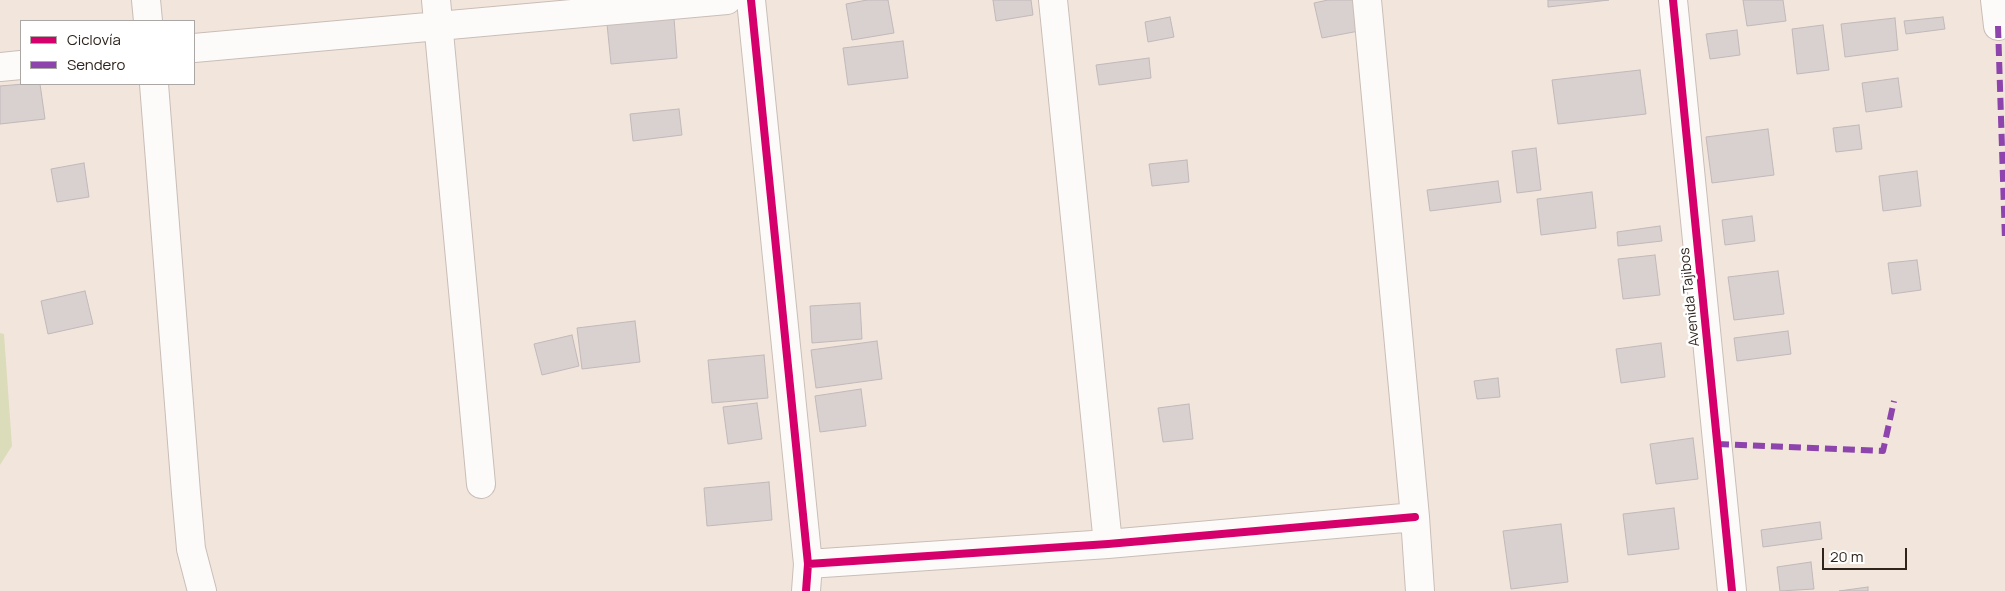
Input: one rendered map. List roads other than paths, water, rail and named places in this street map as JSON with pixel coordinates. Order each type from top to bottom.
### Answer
[{"type":"street","points":[[146,0],[148,20]]},
{"type":"street","points":[[195,48],[438,12],[727,0]]},
{"type":"street","points":[[751,0],[808,564],[806,591]]},
{"type":"street","points":[[1053,0],[1108,544]]},
{"type":"street","points":[[1367,0],[1415,517],[1420,591]]},
{"type":"street","name":"Avenida Tajibos","points":[[1673,0],[1732,591]]},
{"type":"street","points":[[438,12],[482,484]]},
{"type":"street","points":[[0,67],[20,65]]},
{"type":"street","points":[[154,85],[191,549],[202,591]]},
{"type":"street","points":[[808,564],[1108,544],[1415,517]]}]
